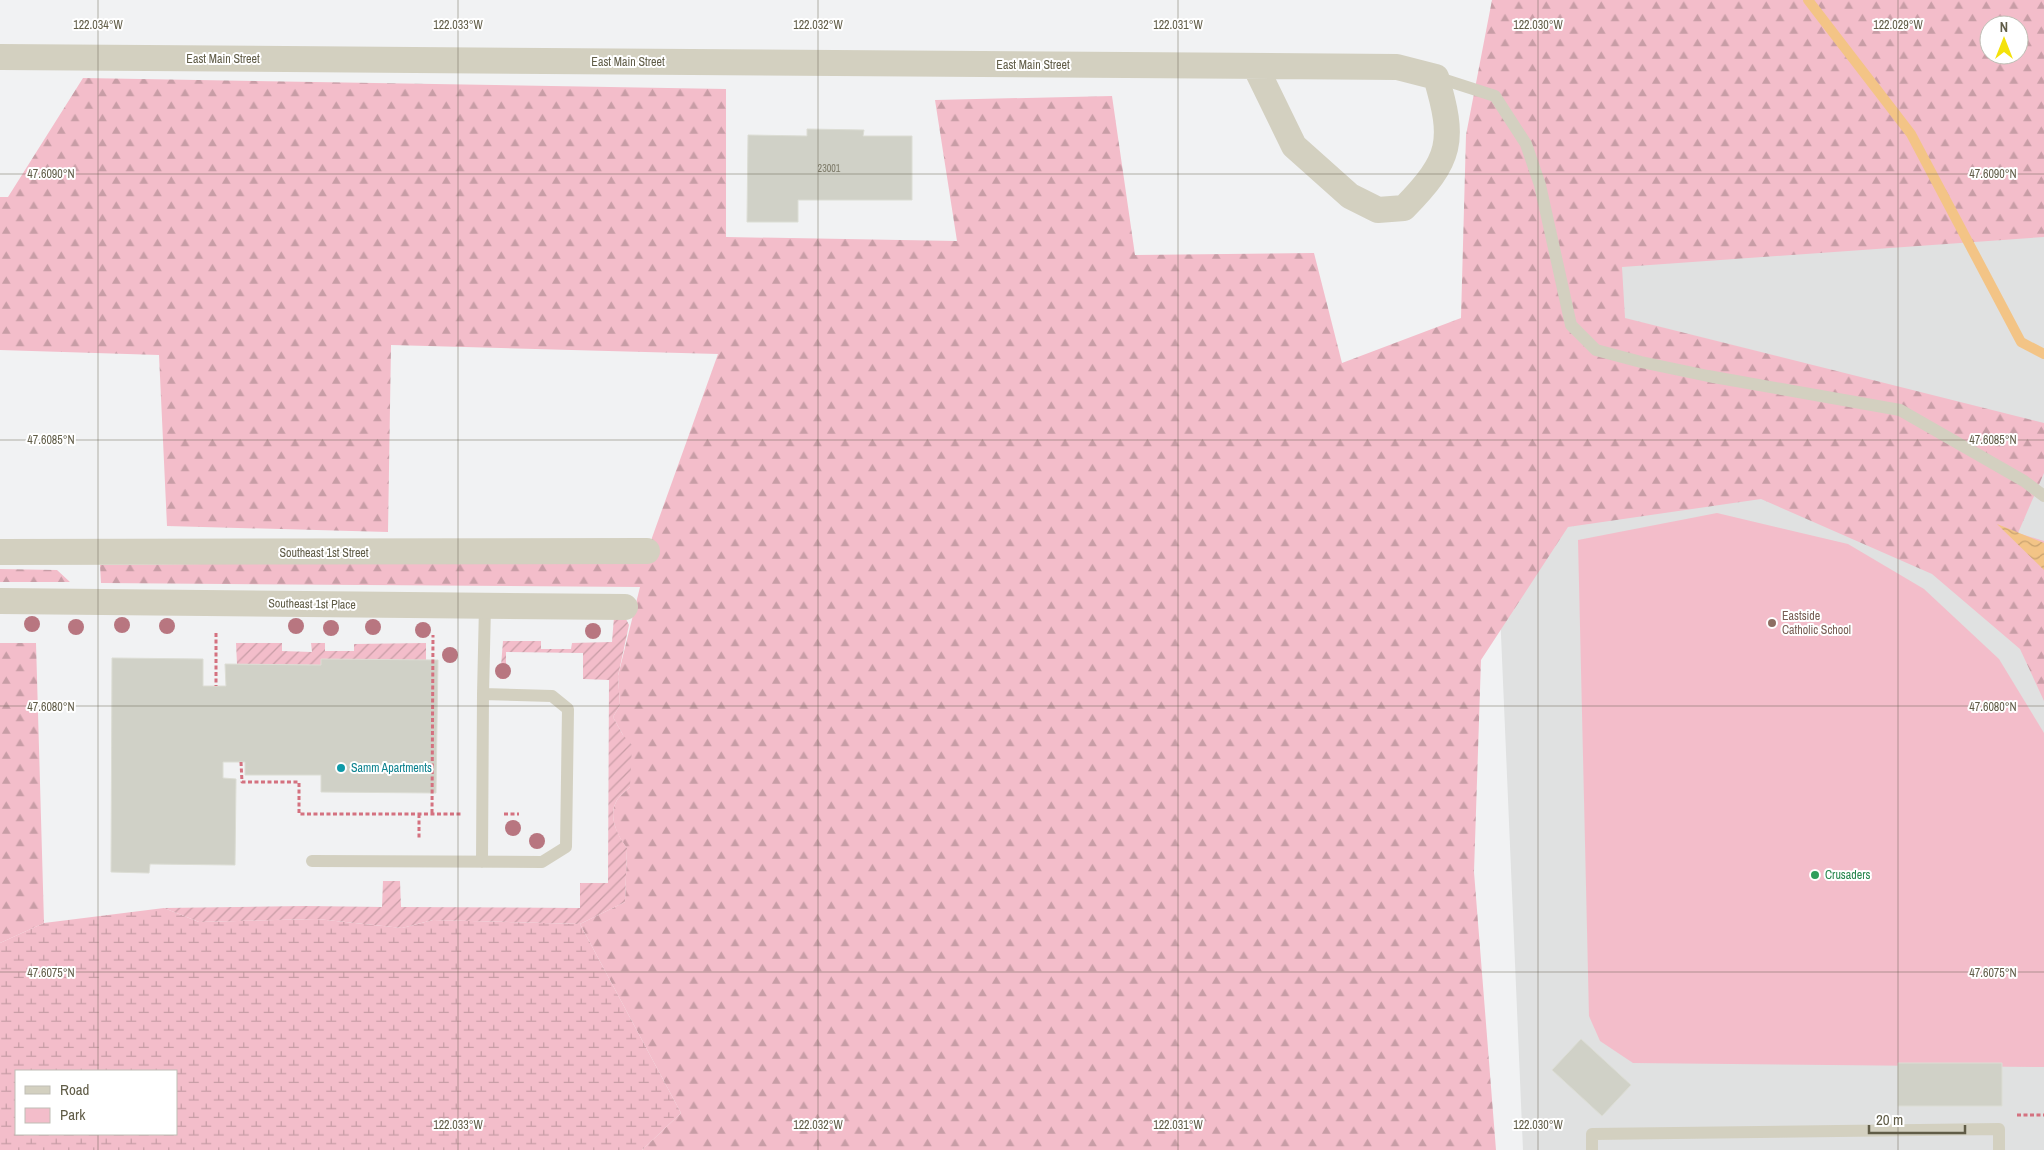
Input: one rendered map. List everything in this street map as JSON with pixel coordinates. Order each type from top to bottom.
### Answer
[{"type":"street","name":"East Main Street","points":[[0,57],[1397,67],[1436,77]]},
{"type":"street","points":[[1255,66],[1294,146],[1350,196],[1378,210],[1404,208],[1425,187],[1442,161],[1448,137],[1447,113],[1436,77]]},
{"type":"street","name":"Southeast 1st Street","points":[[0,552],[648,551]]},
{"type":"street","name":"Southeast 1st Place","points":[[0,601],[625,607]]},
{"type":"lane","points":[[1436,77],[1495,96],[1526,144],[1540,185],[1571,325],[1596,350],[1708,376],[1900,410],[2024,481],[2044,496]]},
{"type":"lane","points":[[482,862],[485,606]]},
{"type":"lane","points":[[312,861],[542,862],[566,847],[568,709],[552,696],[483,694]]},
{"type":"lane","points":[[1592,1150],[1592,1134],[1999,1129],[1999,1150]]},
{"type":"path","points":[[216,633],[216,686]]},
{"type":"path","points":[[432,813],[433,635]]},
{"type":"path","points":[[241,762],[242,782],[299,782],[299,814],[519,814]]},
{"type":"path","points":[[419,814],[419,844]]},
{"type":"shaded area","name":"Eastside Catholic School","points":[[2044,95],[2044,1150],[1523,1150],[1478,96]]},
{"type":"green space","points":[[1492,0],[2044,0],[2044,237],[1622,267],[1625,318],[2044,423],[2044,473],[2018,533],[2044,541],[2044,701],[2020,649],[1932,574],[1761,499],[1568,527],[1481,660],[1474,872],[1496,1150],[642,1150],[681,1113],[580,924],[625,902],[627,848],[617,833],[613,814],[617,800],[630,787],[623,735],[613,717],[620,705],[618,676],[640,587],[101,583],[100,565],[644,560],[718,354],[391,345],[388,532],[167,526],[159,355],[0,350],[0,197],[8,197],[83,78],[726,89],[726,237],[957,241],[935,100],[1112,96],[1135,255],[1314,253],[1342,363],[1461,318],[1466,135]]},
{"type":"green space","name":"Crusaders","points":[[1717,513],[1848,544],[1924,589],[1999,659],[2044,733],[2044,1067],[1633,1063],[1600,1041],[1589,1016],[1578,540]]},
{"type":"green space","points":[[0,569],[57,570],[70,582],[0,582]]},
{"type":"green space","points":[[624,615],[629,625],[618,676],[620,705],[613,717],[623,735],[632,745],[630,787],[617,800],[613,814],[617,832],[627,848],[625,902],[580,924],[433,920],[402,928],[317,919],[199,922],[164,908],[382,907],[383,881],[400,881],[401,907],[580,908],[580,883],[608,883],[609,680],[583,679],[583,653],[506,652],[506,679],[500,679],[503,641],[541,641],[541,649],[571,649],[572,643],[612,642],[614,617]]},
{"type":"green space","points":[[0,643],[36,643],[44,923],[0,943]]},
{"type":"green space","points":[[236,643],[282,643],[282,651],[312,652],[311,643],[325,643],[325,651],[354,651],[354,644],[426,643],[426,660],[321,665],[237,664]]},
{"type":"green space","points":[[164,908],[199,922],[317,919],[402,928],[433,920],[580,924],[681,1113],[642,1150],[0,1150],[0,943],[44,923]]},
{"type":"water","points":[[1997,524],[2044,543],[2044,570]]},
{"type":"building","points":[[807,129],[864,130],[863,136],[912,136],[912,200],[798,200],[798,222],[747,222],[748,135],[807,136]]},
{"type":"building","name":"Samm Apartments","points":[[112,658],[203,659],[203,686],[226,686],[225,664],[321,665],[321,659],[438,660],[436,793],[321,792],[321,775],[245,775],[245,762],[223,762],[223,778],[236,779],[235,865],[150,864],[149,873],[111,872]]},
{"type":"building","points":[[1581,1039],[1631,1085],[1602,1116],[1552,1070]]},
{"type":"building","points":[[1898,1063],[2002,1063],[2002,1106],[1898,1106]]},
{"type":"waterway","points":[[1808,0],[1911,134],[2021,342],[2044,354]]},
{"type":"place","name":"Eastside Catholic School","points":[[1772,623]]},
{"type":"place","name":"Samm Apartments","points":[[341,768]]},
{"type":"place","name":"Crusaders","points":[[1815,875]]}]
